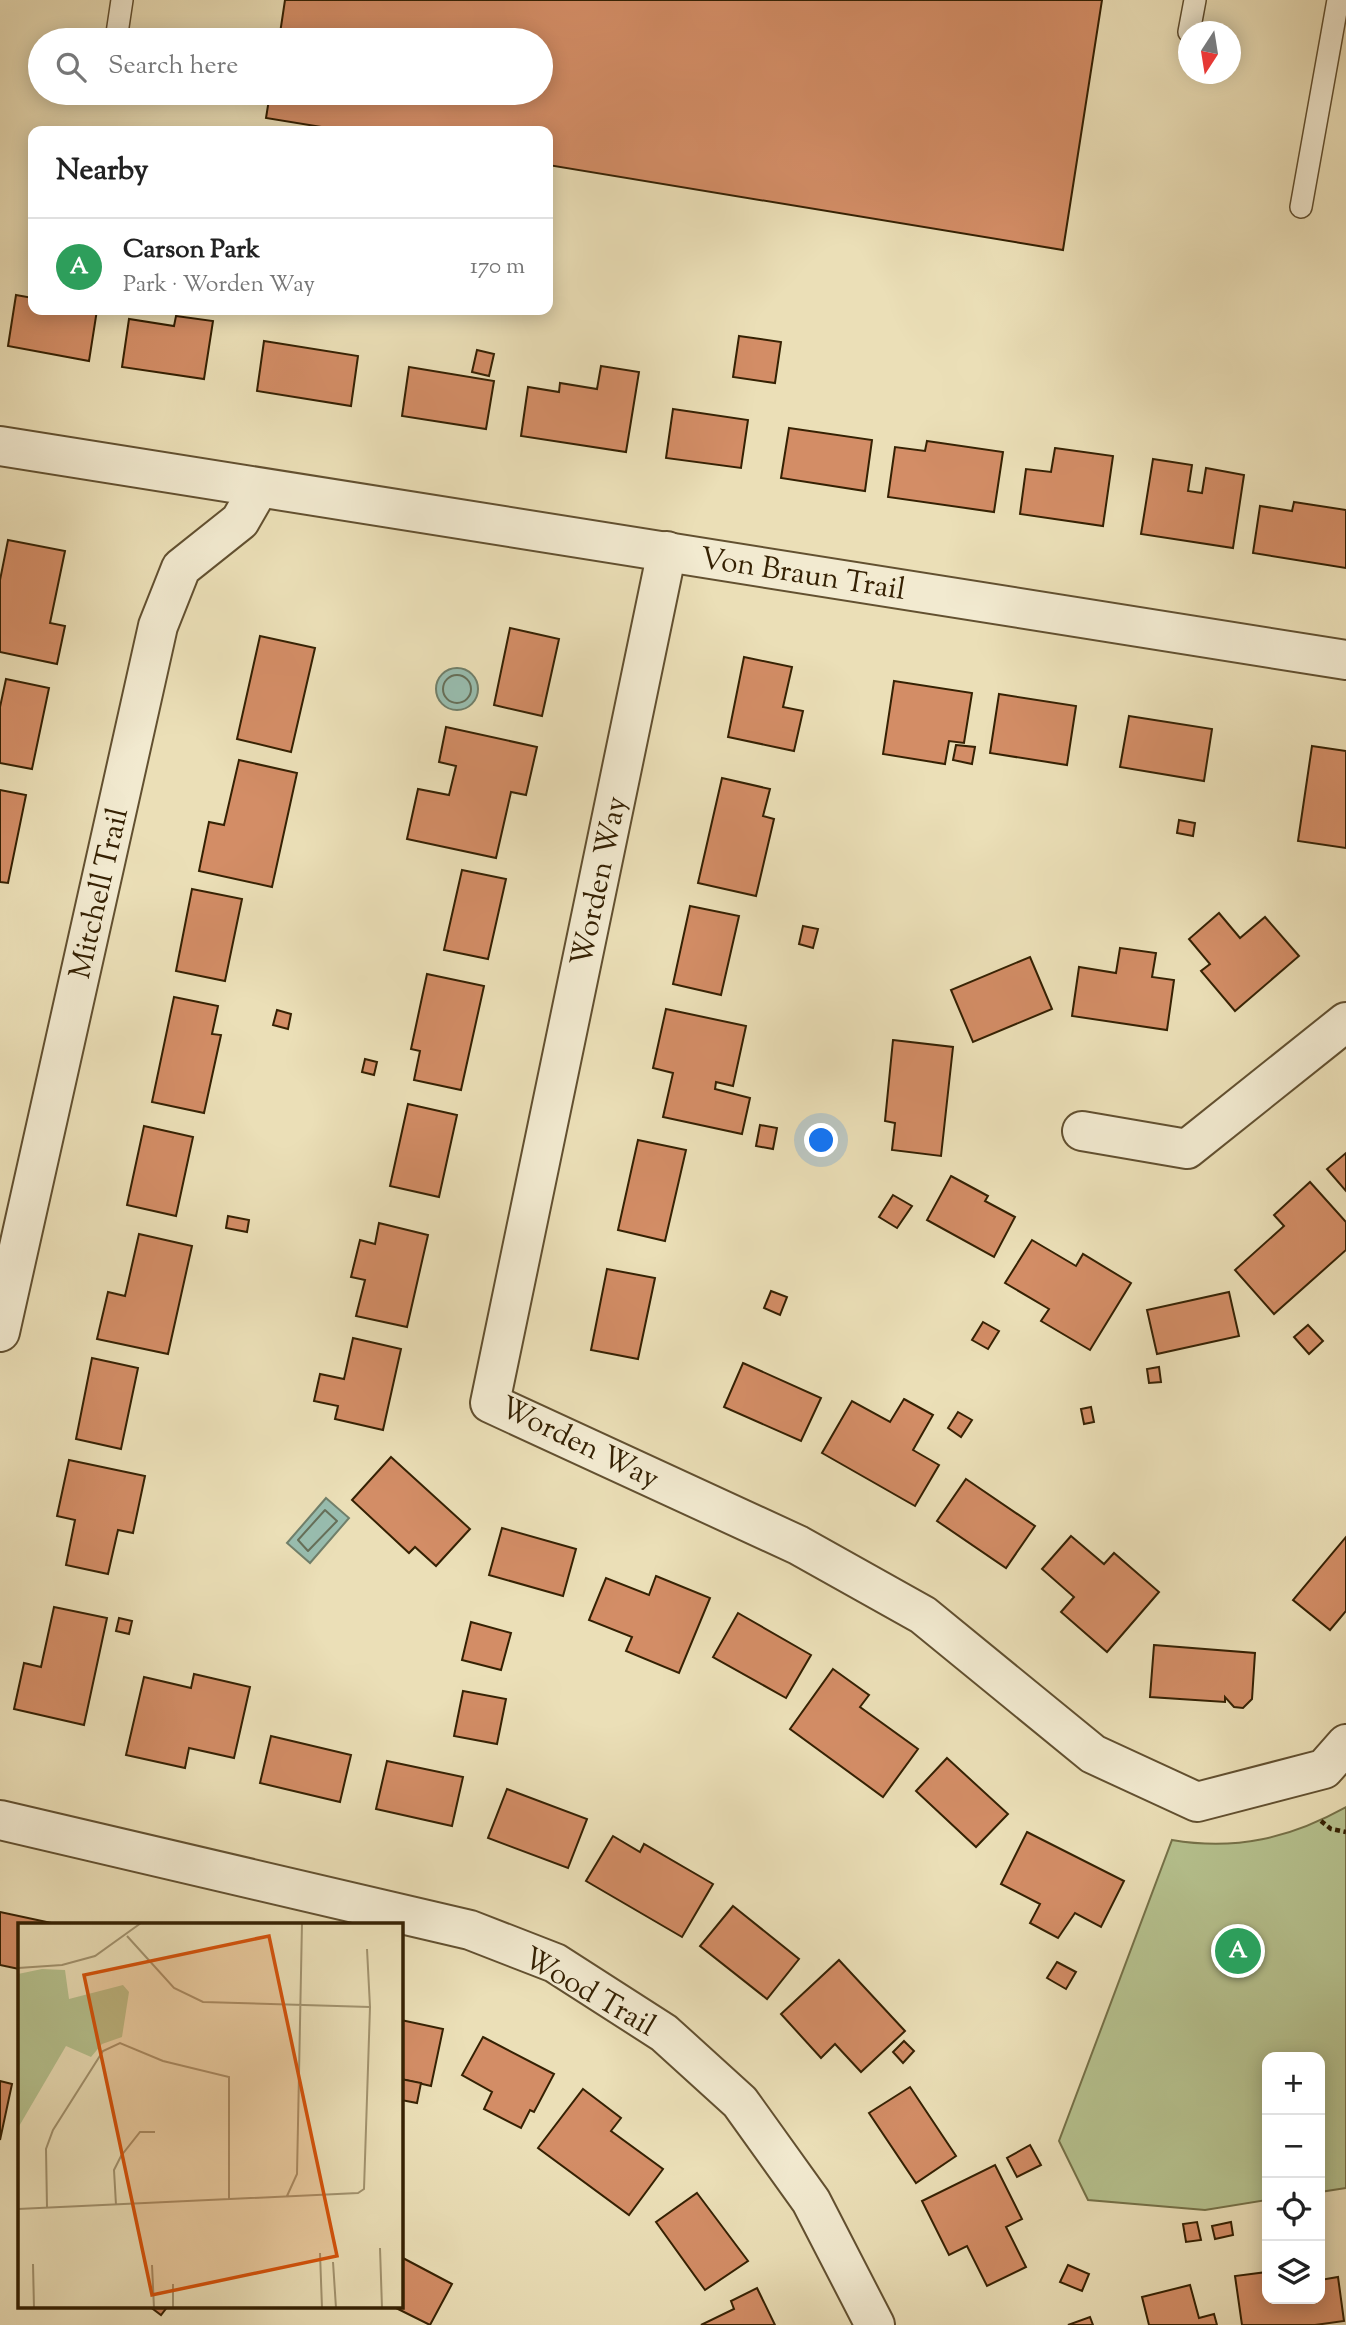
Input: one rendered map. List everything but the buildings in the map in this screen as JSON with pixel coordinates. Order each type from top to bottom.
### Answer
[{"type":"street","name":"Von Braun Trail","points":[[0,446],[1346,660]]},
{"type":"street","name":"Mitchell Trail","points":[[0,1332],[158,626],[181,568],[240,522],[259,488]]},
{"type":"street","name":"Worden Way","points":[[667,551],[490,1403],[798,1545],[923,1615],[1093,1754],[1197,1801],[1324,1769],[1346,1744]]},
{"type":"street","points":[[1082,1131],[1187,1149],[1346,1022]]},
{"type":"street","name":"Wood Trail","points":[[0,1820],[470,1930],[555,1963],[664,2033],[740,2102],[811,2201],[875,2325]]},
{"type":"lane","points":[[118,28],[122,0]]},
{"type":"lane","points":[[1191,21],[1195,0]]},
{"type":"lane","points":[[1301,207],[1338,0]]},
{"type":"path","points":[[1321,1821],[1331,1829],[1346,1832]]},
{"type":"green space","points":[[1346,1807],[1346,2188],[1325,2191],[1325,2052],[1262,2052],[1262,2201],[1205,2210],[1088,2200],[1059,2141],[1172,1840],[1240,1843],[1283,1834]]},
{"type":"water","points":[[457,668],[472,674],[478,689],[472,704],[457,710],[442,704],[436,689],[442,674]]},
{"type":"water","points":[[326,1498],[349,1518],[310,1563],[287,1543]]},
{"type":"place","name":"Carson Park","points":[[1238,1951]]}]
